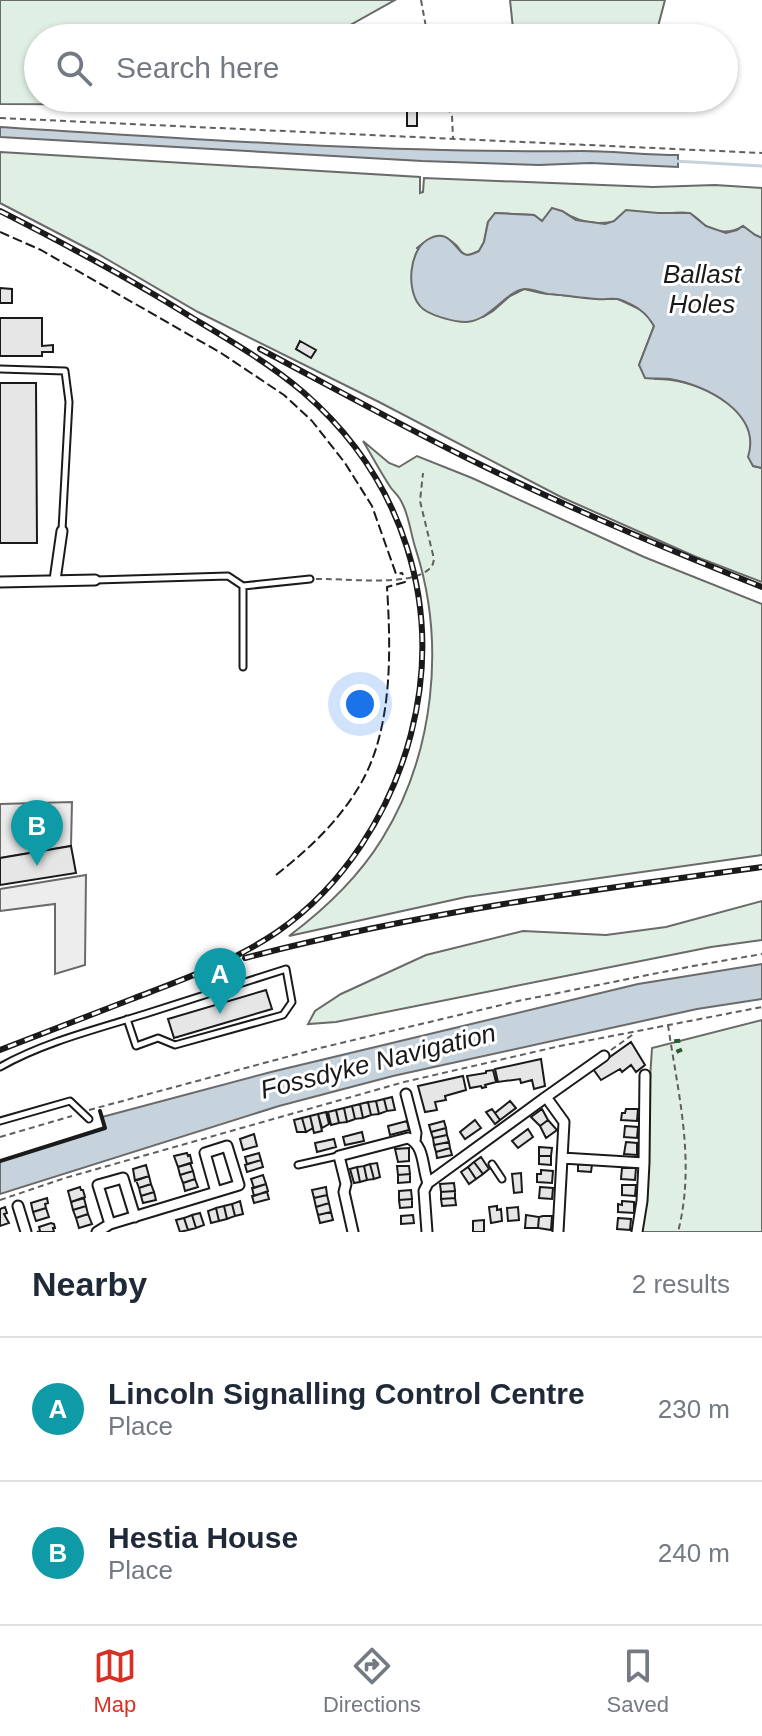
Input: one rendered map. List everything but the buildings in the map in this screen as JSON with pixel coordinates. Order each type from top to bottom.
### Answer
[{"type":"street","points":[[55,580],[62,531]]},
{"type":"street","points":[[0,582],[95,580]]},
{"type":"street","points":[[427,1232],[424,1191],[428,1183],[604,1056]]},
{"type":"street","points":[[637,1232],[644,1163],[645,1075]]},
{"type":"street","points":[[406,1094],[416,1133],[415,1141]]},
{"type":"street","points":[[546,1097],[564,1122],[558,1232]]},
{"type":"street","points":[[353,1232],[339,1156],[408,1138],[419,1146],[428,1183]]},
{"type":"street","points":[[97,1232],[110,1224],[135,1217],[239,1185],[227,1146],[205,1153],[216,1192]]},
{"type":"street","points":[[562,1158],[644,1163]]},
{"type":"street","points":[[110,1224],[98,1185],[123,1178],[135,1217]]},
{"type":"street","points":[[18,1206],[26,1232]]},
{"type":"lane","points":[[0,369],[65,371],[69,402],[62,531]]},
{"type":"lane","points":[[95,580],[228,576],[243,586],[310,579]]},
{"type":"lane","points":[[243,586],[243,667]]},
{"type":"lane","points":[[0,1067],[59,1042],[127,1019],[286,969],[292,1002],[283,1015],[175,1045],[158,1038],[136,1046],[127,1019]]},
{"type":"lane","points":[[0,1121],[70,1101],[89,1119]]},
{"type":"lane","points":[[479,1146],[485,1156]]},
{"type":"lane","points":[[298,1165],[339,1156]]},
{"type":"lane","points":[[492,1164],[502,1179]]},
{"type":"path","points":[[421,0],[425,24]]},
{"type":"path","points":[[450,112],[453,140]]},
{"type":"path","points":[[0,118],[762,153]]},
{"type":"path","points":[[310,579],[393,580],[428,570],[434,559],[420,501],[423,473]]},
{"type":"path","points":[[0,1137],[320,1048],[518,1001],[762,954]]},
{"type":"path","points":[[0,1200],[65,1178],[373,1090],[560,1046],[762,1007]]},
{"type":"path","points":[[668,1025],[687,1149],[685,1205],[678,1232]]},
{"type":"path","points":[[604,1056],[638,1031]]},
{"type":"green space","points":[[0,0],[395,0],[352,24],[24,24],[24,104],[0,104]]},
{"type":"green space","points":[[510,0],[665,0],[659,24],[513,24]]},
{"type":"green space","points":[[0,152],[420,177],[420,193],[423,192],[424,178],[762,188],[762,238],[743,226],[728,231],[712,229],[686,213],[655,214],[602,223],[576,219],[562,211],[542,221],[534,215],[496,213],[488,222],[479,251],[469,255],[442,238],[427,241],[417,248],[483,317],[524,289],[618,299],[646,312],[654,326],[639,365],[655,379],[683,382],[713,393],[738,411],[746,422],[752,439],[753,466],[762,468],[762,582],[694,556],[561,497],[198,312],[98,254],[0,203]]},
{"type":"green space","points":[[363,441],[389,463],[399,467],[417,456],[644,557],[762,604],[762,855],[466,897],[289,936],[340,892],[382,839],[400,806],[413,772],[424,735],[430,698],[431,623],[408,519],[400,499]]},
{"type":"green space","points":[[762,901],[762,940],[711,947],[336,1022],[308,1024],[315,1011],[341,994],[426,955],[523,931],[606,935],[666,927]]},
{"type":"green space","points":[[762,1020],[762,1232],[640,1232],[652,1048]]},
{"type":"shaded area","points":[[72,802],[71,846],[0,858],[0,804]]},
{"type":"shaded area","points":[[86,875],[85,965],[55,974],[55,904],[0,911],[0,889]]},
{"type":"water","points":[[0,127],[363,147],[678,155],[678,167],[422,161],[0,137]]},
{"type":"water","name":"Ballast Holes","points":[[552,208],[576,220],[605,224],[614,221],[626,210],[690,213],[706,226],[726,233],[743,226],[762,238],[762,468],[753,466],[748,457],[750,441],[747,427],[728,404],[684,382],[645,378],[639,365],[654,326],[644,313],[626,302],[524,289],[510,295],[483,317],[466,322],[441,317],[420,306],[411,281],[413,261],[427,240],[435,236],[448,238],[464,254],[470,255],[479,251],[488,222],[495,213],[534,215],[542,221]]},
{"type":"water","name":"Fossdyke Navigation","points":[[762,964],[762,999],[697,1009],[393,1076],[279,1106],[0,1194],[0,1161],[104,1128],[102,1117],[271,1072],[638,984]]},
{"type":"waterway","points":[[674,161],[762,166]]},
{"type":"railway","points":[[0,211],[120,275],[248,352],[303,392],[338,426],[367,464],[390,504],[407,547],[418,592],[422,639],[420,686],[402,763],[362,845],[323,892],[277,932],[225,961],[0,1050]]},
{"type":"railway","points":[[260,349],[507,477],[762,587]]},
{"type":"railway","points":[[245,958],[438,915],[762,867]]},
{"type":"hedge","points":[[677,1039],[682,1057]]},
{"type":"fence","points":[[0,232],[41,250],[221,353],[284,395],[312,421],[345,463],[372,506],[396,574],[403,575]]},
{"type":"fence","points":[[276,875],[333,823],[352,798],[371,763],[379,739],[387,689],[387,587],[404,581]]},
{"type":"wall","points":[[0,1161],[105,1128],[100,1111]]},
{"type":"place","name":"Hestia House","points":[[37,866]]},
{"type":"place","name":"Lincoln Signalling Control Centre","points":[[220,1014]]}]
